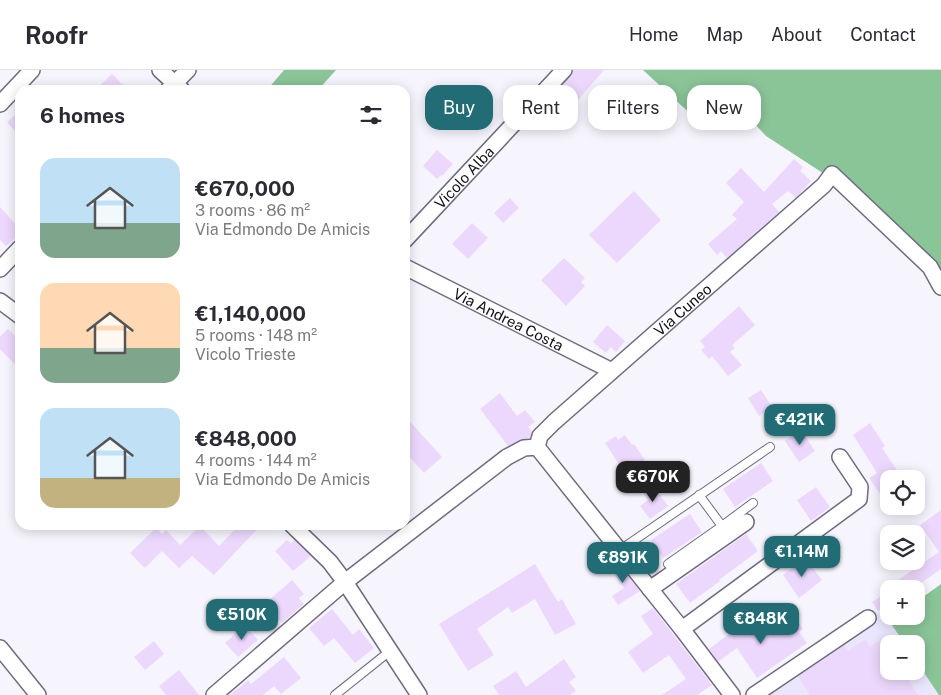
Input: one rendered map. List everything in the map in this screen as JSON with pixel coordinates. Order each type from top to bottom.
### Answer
[{"type":"street","points":[[18,85],[32,70]]},
{"type":"street","points":[[160,70],[172,85]]},
{"type":"street","points":[[177,85],[188,70]]},
{"type":"street","name":"Vicolo Alba","points":[[410,235],[564,70]]},
{"type":"street","points":[[0,104],[15,88]]},
{"type":"street","name":"Via Cuneo","points":[[537,447],[540,436],[547,429],[824,185],[832,174],[930,267],[941,287]]},
{"type":"street","points":[[0,269],[15,253]]},
{"type":"street","name":"Via Andrea Costa","points":[[410,269],[612,370]]},
{"type":"street","points":[[214,695],[345,582],[507,457],[524,448],[537,447],[620,550],[732,695]]},
{"type":"street","points":[[682,629],[859,499],[860,487],[840,456]]},
{"type":"street","points":[[650,589],[746,522]]},
{"type":"street","points":[[297,530],[330,562],[345,582],[419,695]]},
{"type":"street","points":[[754,695],[868,618]]},
{"type":"street","points":[[0,648],[38,695]]},
{"type":"lane","points":[[620,550],[770,447]]},
{"type":"lane","points":[[700,496],[722,526]]},
{"type":"lane","points":[[668,564],[753,503]]},
{"type":"lane","points":[[335,695],[390,651]]},
{"type":"shaded area","points":[[873,610],[880,615],[880,625],[892,625],[899,635],[880,635],[880,680],[925,680],[925,674],[939,695],[749,695]]},
{"type":"green space","points":[[284,70],[336,70],[322,85],[271,85]]},
{"type":"green space","points":[[643,70],[941,70],[941,271],[903,231],[878,209],[766,136],[760,130],[761,85],[687,85],[687,111],[677,101],[677,85],[659,85]]},
{"type":"green space","points":[[941,584],[941,695],[939,695],[925,674],[925,635],[899,635],[892,625],[925,625],[925,596]]},
{"type":"building","points":[[573,70],[604,70],[591,85],[588,85],[588,88],[578,100],[578,85],[563,85],[571,76]]},
{"type":"building","points":[[112,74],[123,85],[100,85]]},
{"type":"building","points":[[15,115],[15,131],[7,122]]},
{"type":"building","points":[[437,150],[453,164],[437,179],[423,166]]},
{"type":"building","points":[[794,159],[803,167],[800,171],[811,181],[796,198],[788,191],[772,204],[779,212],[727,258],[721,251],[717,255],[708,244],[737,219],[732,215],[744,202],[726,183],[741,168],[764,192]]},
{"type":"building","points":[[634,191],[661,220],[617,263],[589,235]]},
{"type":"building","points":[[510,198],[519,208],[503,223],[494,213]]},
{"type":"building","points":[[0,207],[15,224],[15,238],[6,246],[0,240]]},
{"type":"building","points":[[472,223],[488,238],[468,259],[452,244]]},
{"type":"building","points":[[564,258],[585,278],[581,282],[585,286],[566,306],[541,280]]},
{"type":"building","points":[[739,306],[755,325],[732,345],[735,348],[730,352],[742,365],[728,376],[712,356],[709,359],[701,350],[705,347],[700,341]]},
{"type":"building","points":[[607,325],[625,341],[616,352],[611,347],[606,353],[593,342]]},
{"type":"building","points":[[8,329],[15,336],[15,365],[0,349],[0,336]]},
{"type":"building","points":[[761,390],[772,407],[759,416],[748,398]]},
{"type":"building","points":[[500,393],[517,416],[525,410],[535,422],[528,427],[532,432],[530,437],[508,446],[480,409]]},
{"type":"building","points":[[410,422],[442,457],[424,473],[410,458]]},
{"type":"building","points":[[870,423],[885,446],[882,448],[897,470],[880,470],[880,494],[869,478],[877,473],[853,435]]},
{"type":"building","points":[[801,430],[815,451],[799,462],[785,441]]},
{"type":"building","points":[[625,435],[645,460],[625,473],[605,443],[616,436],[618,440]]},
{"type":"building","points":[[761,463],[773,481],[735,507],[723,489]]},
{"type":"building","points":[[653,485],[668,506],[650,519],[640,506],[648,500],[643,492]]},
{"type":"building","points":[[816,487],[830,507],[811,521],[797,500]]},
{"type":"building","points":[[941,510],[941,569],[925,580],[898,580],[913,570],[925,570],[925,562],[939,552],[925,532],[925,525],[920,525]]},
{"type":"building","points":[[690,514],[702,532],[663,558],[651,540]]},
{"type":"building","points":[[154,530],[158,530],[162,534],[166,530],[180,545],[196,530],[204,530],[219,546],[234,530],[256,530],[214,575],[192,556],[179,568],[162,551],[145,568],[130,553]]},
{"type":"building","points":[[746,534],[758,551],[690,603],[676,584]]},
{"type":"building","points":[[287,540],[291,544],[294,540],[311,556],[293,571],[275,551]]},
{"type":"building","points":[[805,558],[822,580],[799,598],[783,575]]},
{"type":"building","points":[[616,561],[640,591],[618,605],[612,596],[624,588],[609,567]]},
{"type":"building","points":[[535,564],[558,602],[562,599],[576,624],[555,635],[535,599],[512,613],[508,607],[477,629],[494,655],[468,671],[439,624]]},
{"type":"building","points":[[292,580],[304,594],[299,598],[304,604],[282,623],[272,612],[276,610],[268,601]]},
{"type":"building","points":[[880,597],[880,610],[878,611],[872,602]]},
{"type":"building","points":[[653,608],[712,685],[697,695],[662,695],[686,679],[669,655],[643,673],[628,652],[653,634],[641,616]]},
{"type":"building","points":[[332,609],[353,635],[359,629],[374,648],[355,663],[334,638],[324,646],[309,628]]},
{"type":"building","points":[[749,619],[763,638],[789,620],[792,624],[797,621],[803,629],[799,632],[807,643],[757,678],[737,648],[718,662],[709,649]]},
{"type":"building","points":[[245,625],[258,640],[238,657],[225,643]]},
{"type":"building","points":[[865,640],[870,647],[880,640],[880,680],[909,680],[918,695],[810,695],[798,676],[844,645],[848,651]]},
{"type":"building","points":[[154,641],[164,654],[145,670],[134,657]]},
{"type":"building","points":[[284,657],[301,678],[281,694],[274,686],[263,695],[230,695],[248,680],[251,684]]},
{"type":"building","points":[[564,659],[576,677],[569,682],[576,691],[570,695],[499,695],[493,686],[516,671],[526,687]]},
{"type":"building","points":[[179,670],[199,695],[166,695],[159,686]]}]
